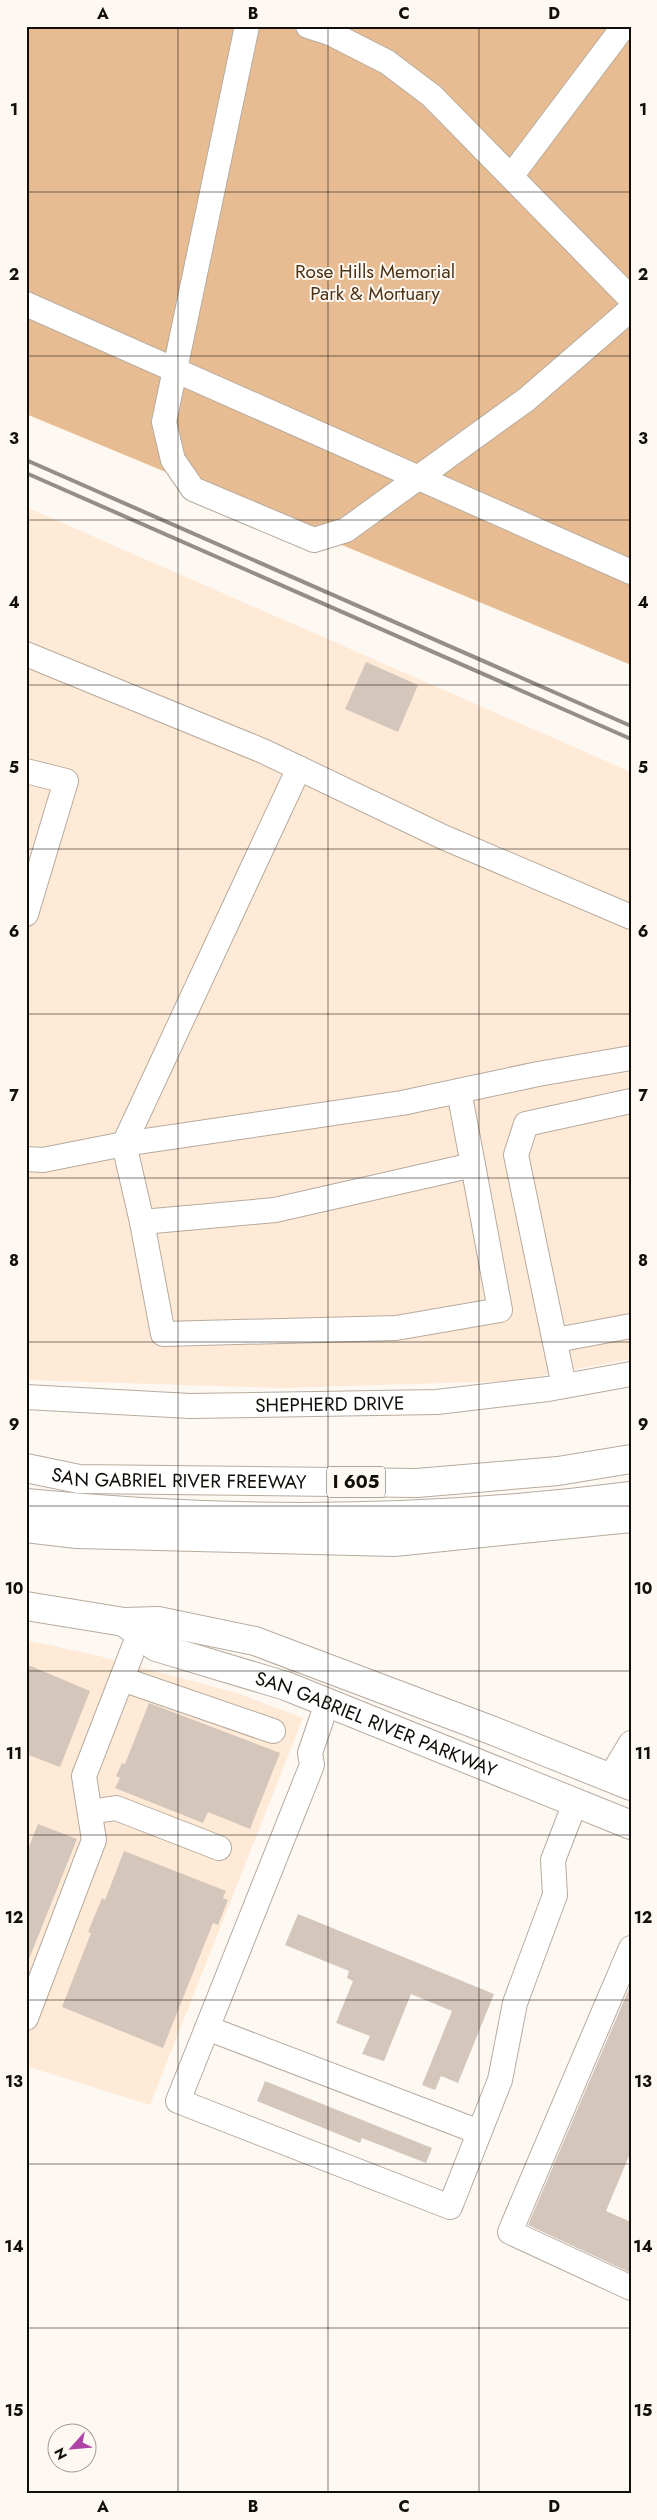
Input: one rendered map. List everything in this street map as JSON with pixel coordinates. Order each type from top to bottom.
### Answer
[{"type":"main road","name":"SAN GABRIEL RIVER FREEWAY","points":[[26,1468],[79,1478],[417,1483],[558,1472],[631,1460]]},
{"type":"main road","points":[[26,1464],[79,1478]]},
{"type":"main road","points":[[26,1492],[175,1504],[312,1508],[465,1502],[631,1488]]},
{"type":"main road","points":[[26,1503],[109,1511],[257,1518],[422,1515],[570,1504],[631,1496]]},
{"type":"main road","points":[[26,1528],[77,1534],[394,1542],[631,1518]]},
{"type":"main road","name":"SAN GABRIEL RIVER PARKWAY","points":[[26,1606],[131,1628],[156,1647],[286,1686],[631,1825]]},
{"type":"main road","name":"SAN GABRIEL RIVER PARKWAY","points":[[131,1628],[158,1621],[255,1641],[491,1730],[620,1782]]},
{"type":"street","points":[[247,26],[164,422],[173,460],[193,489],[314,540],[346,530],[527,399],[631,309]]},
{"type":"street","points":[[308,26],[330,33],[387,62],[432,96],[512,175],[631,299]]},
{"type":"street","points":[[512,175],[624,26]]},
{"type":"street","points":[[26,304],[631,572]]},
{"type":"street","points":[[26,654],[263,751],[443,838],[631,917]]},
{"type":"street","points":[[299,768],[124,1144],[142,1222],[163,1334],[396,1328],[500,1310],[459,1091]]},
{"type":"street","points":[[26,771],[66,781],[26,914]]},
{"type":"street","points":[[26,1158],[43,1160],[124,1144],[402,1103],[631,1058]]},
{"type":"street","points":[[564,1386],[556,1340],[516,1155],[526,1124],[631,1100]]},
{"type":"street","points":[[142,1222],[275,1210],[473,1166]]},
{"type":"street","points":[[556,1340],[631,1326]]},
{"type":"street","name":"SHEPHERD DRIVE","points":[[26,1397],[190,1406],[428,1402],[564,1386],[631,1374]]},
{"type":"street","points":[[26,2018],[94,1840],[84,1776],[122,1679],[131,1628]]},
{"type":"street","points":[[122,1679],[273,1731]]},
{"type":"street","points":[[327,1703],[310,1753],[312,1765],[178,2101],[450,2207],[500,2080],[515,2003],[555,1895],[554,1860],[575,1803]]},
{"type":"street","points":[[620,1782],[631,1743]]},
{"type":"street","points":[[90,1812],[116,1808],[218,1848]]},
{"type":"street","points":[[631,1948],[510,2232],[631,2288]]},
{"type":"street","points":[[207,2028],[479,2132]]},
{"type":"shaded area","points":[[26,507],[631,772],[631,1359],[512,1381],[284,1388],[26,1380]]},
{"type":"shaded area","points":[[26,1640],[99,1656],[237,1693],[303,1718],[150,2105],[26,2066]]},
{"type":"green space","name":"Rose Hills Memorial Park & Mortuary","points":[[26,26],[631,26],[631,665],[26,414]]},
{"type":"building","points":[[366,662],[418,685],[398,732],[345,709]]},
{"type":"building","points":[[26,1664],[90,1691],[60,1767],[26,1754]]},
{"type":"building","points":[[149,1703],[280,1753],[250,1829],[208,1812],[203,1823],[115,1788],[120,1778],[116,1776],[122,1763],[125,1764]]},
{"type":"building","points":[[38,1824],[77,1839],[27,1964],[26,1854]]},
{"type":"building","points":[[124,1851],[226,1891],[223,1898],[228,1900],[218,1925],[213,1923],[163,2048],[62,2007],[91,1933],[88,1932],[102,1898],[105,1900]]},
{"type":"building","points":[[298,1914],[494,1994],[458,2083],[441,2076],[435,2090],[422,2085],[452,2011],[411,1994],[384,2061],[362,2054],[370,2036],[336,2023],[353,1981],[347,1978],[349,1971],[285,1945]]},
{"type":"building","points":[[631,1984],[631,2151],[606,2211],[631,2222],[631,2273],[528,2225]]},
{"type":"building","points":[[265,2081],[432,2148],[426,2163],[362,2138],[360,2143],[257,2101]]},
{"type":"railway","points":[[26,460],[631,726]]},
{"type":"railway","points":[[26,473],[631,739]]}]
